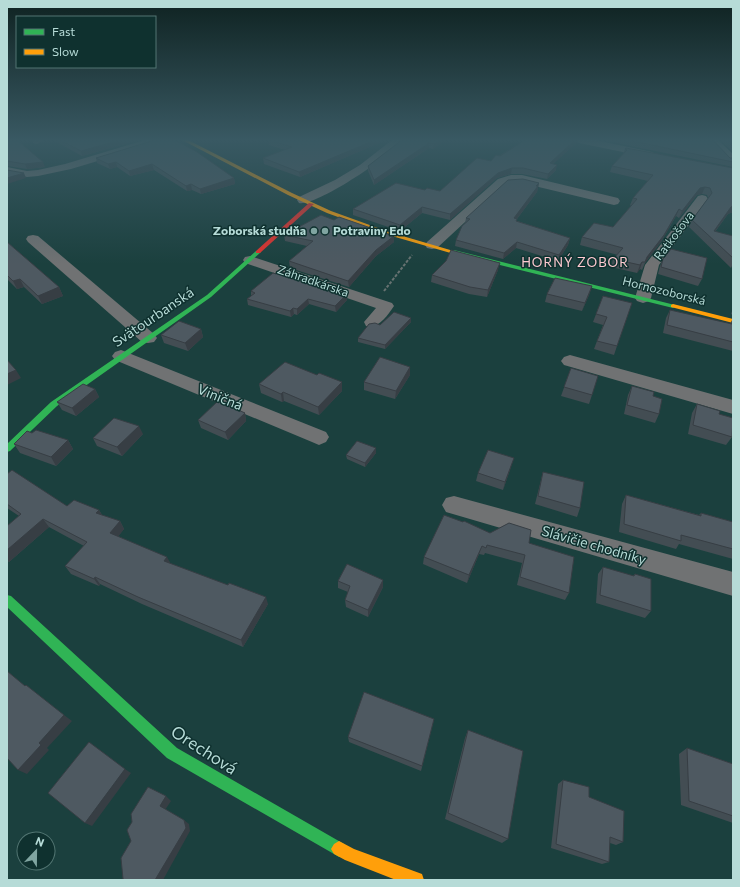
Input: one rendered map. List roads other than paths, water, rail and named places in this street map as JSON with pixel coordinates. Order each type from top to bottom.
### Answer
[{"type":"street","name":"Hornozoborská","points":[[265,181],[307,202],[364,224],[432,245],[488,261],[733,321]]},
{"type":"street","points":[[307,202],[342,181]]},
{"type":"street","points":[[432,245],[446,230],[502,181]]},
{"type":"street","points":[[532,181],[614,201]]},
{"type":"street","name":"Ratkošova","points":[[643,298],[652,265],[702,199]]},
{"type":"street","name":"Svätourbanská","points":[[7,449],[54,404],[209,296],[250,260],[307,202]]},
{"type":"street","points":[[33,239],[148,338]]},
{"type":"street","name":"Záhradkárska","points":[[250,260],[386,306],[372,322]]},
{"type":"street","name":"Viničná","points":[[121,356],[319,437]]},
{"type":"street","points":[[570,361],[733,407]]},
{"type":"street","name":"Slávičie chodníky","points":[[454,505],[733,584]]},
{"type":"street","name":"Orechová","points":[[7,600],[172,753],[350,855],[416,880]]},
{"type":"place","name":"Zoborská studňa","points":[[314,231]]},
{"type":"place","name":"Potraviny Edo","points":[[325,231]]},
{"type":"district","name":"HORNÝ ZOBOR","points":[[575,262]]}]
